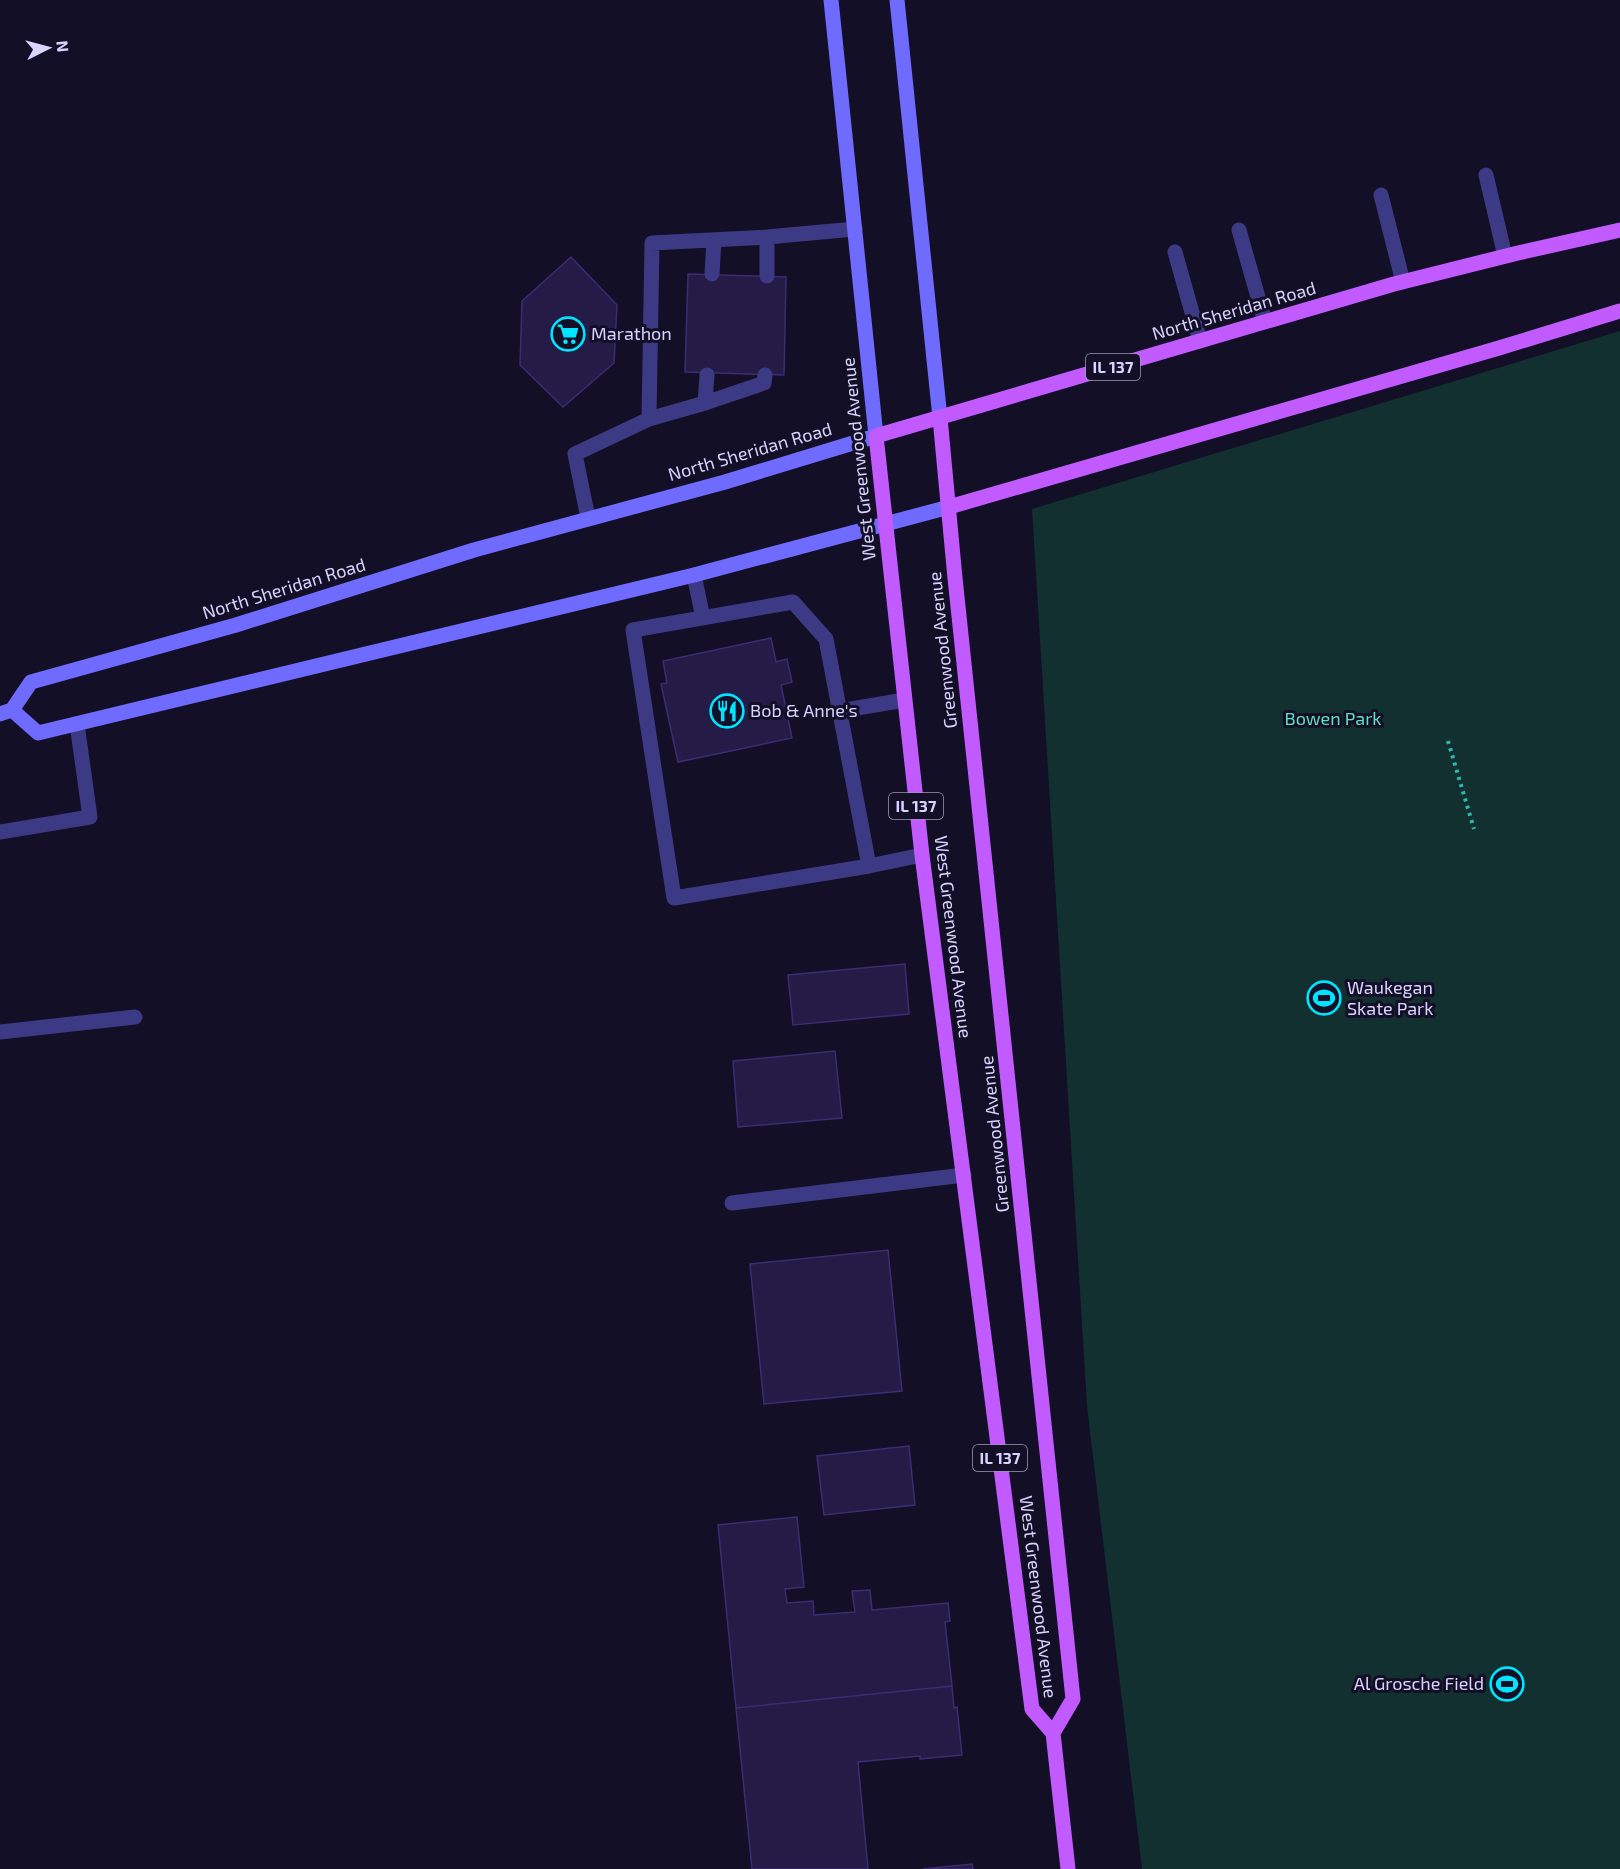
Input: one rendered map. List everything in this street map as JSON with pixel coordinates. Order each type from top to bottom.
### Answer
[{"type":"main road","name":"West Greenwood Avenue","points":[[831,0],[922,855],[1032,1709],[1053,1733]]},
{"type":"main road","points":[[897,0],[940,418]]},
{"type":"main road","name":"North Sheridan Road","points":[[1620,230],[1403,282],[725,482],[474,550],[236,625],[31,682],[6,712],[38,733],[694,575],[949,507],[1620,311]]},
{"type":"main road","name":"Greenwood Avenue","points":[[940,418],[1073,1699],[1053,1733]]},
{"type":"main road","points":[[1053,1733],[1068,1869]]},
{"type":"lane","points":[[1486,175],[1505,256]]},
{"type":"lane","points":[[1381,195],[1403,282]]},
{"type":"lane","points":[[649,419],[652,243],[767,237],[855,229]]},
{"type":"lane","points":[[1239,230],[1265,322]]},
{"type":"lane","points":[[766,276],[767,237]]},
{"type":"lane","points":[[712,274],[714,240]]},
{"type":"lane","points":[[1175,252],[1200,341]]},
{"type":"lane","points":[[705,403],[707,375]]},
{"type":"lane","points":[[588,518],[574,454],[649,419],[764,383],[765,375]]},
{"type":"lane","points":[[694,575],[703,618]]},
{"type":"lane","points":[[869,866],[826,639],[805,614],[793,602],[633,630],[674,898],[869,866],[922,855]]},
{"type":"lane","points":[[840,711],[904,700]]},
{"type":"lane","points":[[0,832],[90,817],[77,724]]},
{"type":"lane","points":[[0,1032],[135,1017]]},
{"type":"lane","points":[[732,1203],[964,1174]]},
{"type":"path","points":[[1448,741],[1474,829]]},
{"type":"green space","name":"Bowen Park","points":[[1620,331],[1620,1869],[1142,1869],[1087,1406],[1032,509]]},
{"type":"building","name":"Marathon","points":[[571,257],[617,305],[614,363],[563,407],[520,365],[522,301]]},
{"type":"building","name":"Marathon","points":[[688,274],[786,277],[784,375],[685,372]]},
{"type":"building","name":"Bob & Anne's","points":[[771,638],[776,662],[787,659],[792,682],[781,685],[792,738],[678,762],[661,684],[667,683],[663,661]]},
{"type":"building","points":[[905,964],[909,1014],[793,1025],[788,975]]},
{"type":"building","points":[[835,1051],[842,1118],[738,1127],[733,1061]]},
{"type":"building","points":[[888,1250],[902,1391],[764,1404],[750,1264]]},
{"type":"building","points":[[909,1446],[915,1505],[824,1515],[817,1456]]},
{"type":"building","points":[[797,1517],[804,1587],[785,1589],[787,1603],[813,1601],[814,1615],[855,1612],[852,1591],[870,1590],[872,1610],[948,1603],[950,1621],[945,1622],[952,1686],[736,1708],[718,1525]]},
{"type":"building","points":[[952,1686],[954,1708],[957,1707],[962,1755],[920,1759],[920,1756],[858,1762],[868,1869],[752,1869],[736,1708]]},
{"type":"building","points":[[972,1864],[973,1869],[923,1869]]},
{"type":"place","name":"Marathon","points":[[568,334]]},
{"type":"place","name":"Bob & Anne's","points":[[727,711]]},
{"type":"place","name":"Waukegan Skate Park","points":[[1324,998]]},
{"type":"place","name":"Al Grosche Field","points":[[1507,1684]]}]
